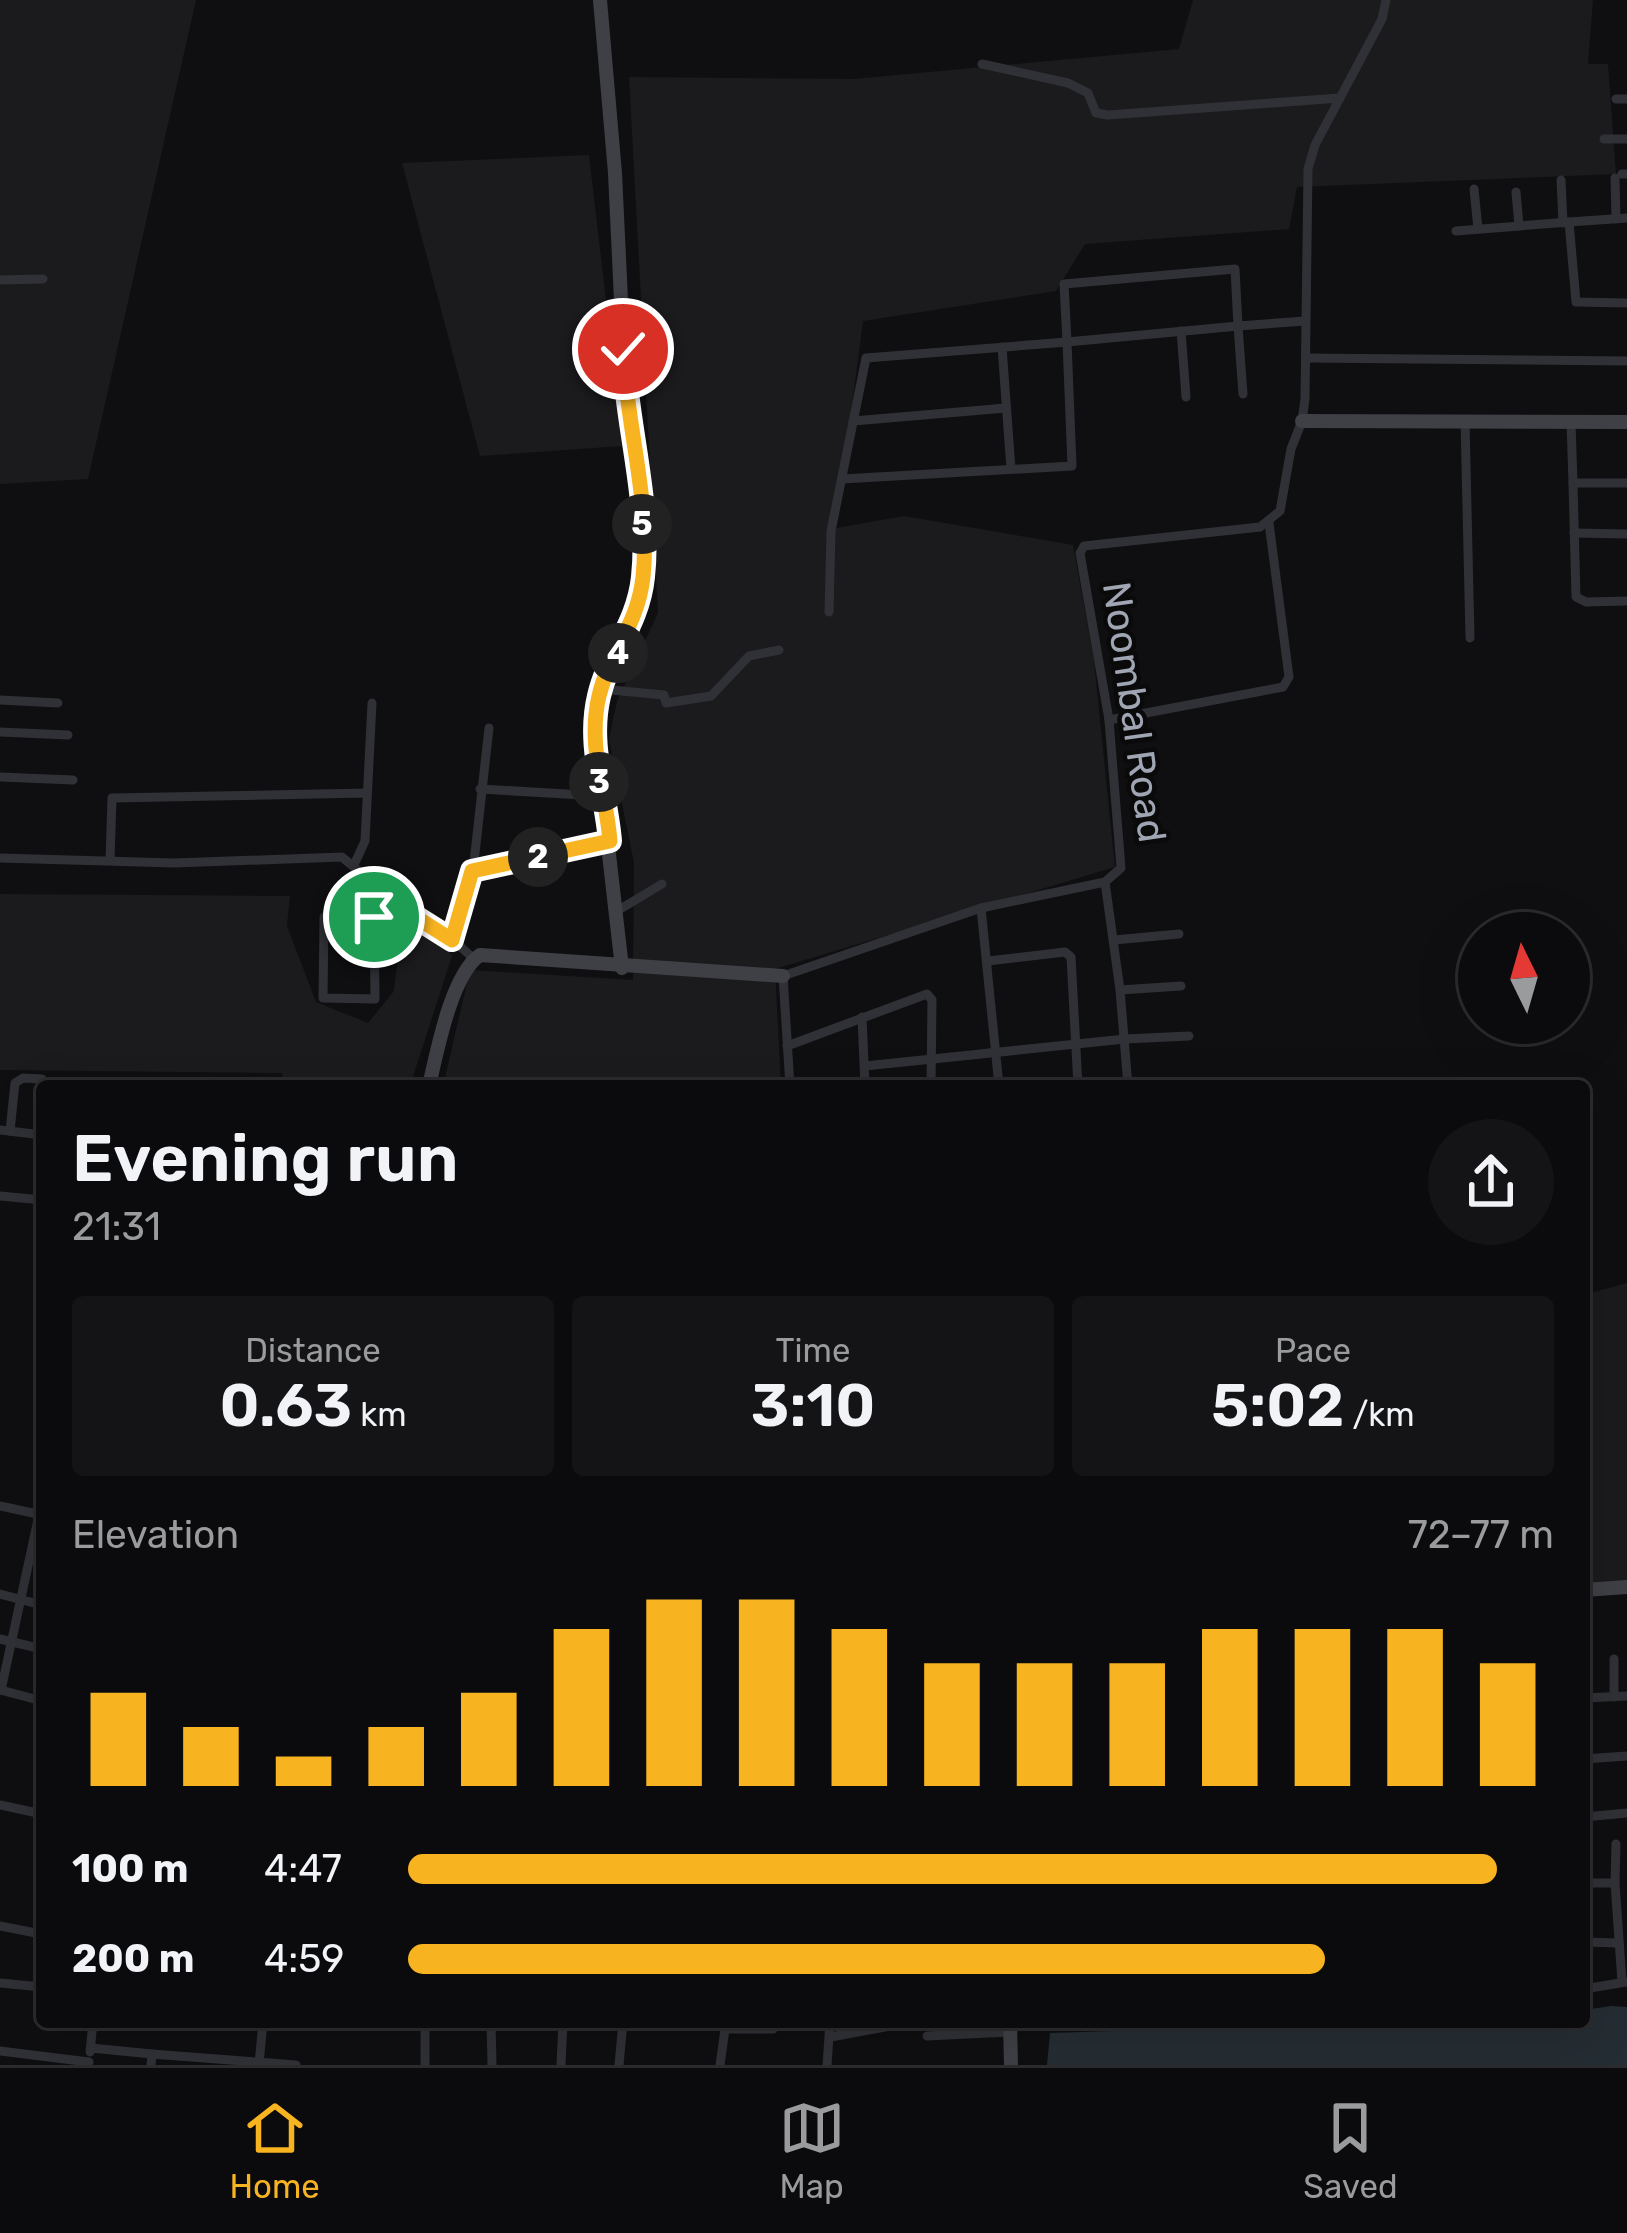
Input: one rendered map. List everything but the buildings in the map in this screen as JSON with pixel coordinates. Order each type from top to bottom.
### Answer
[{"type":"street","points":[[600,0],[617,194],[624,364],[644,561],[636,616],[601,689],[594,723],[622,968]]},
{"type":"street","points":[[1109,720],[1283,687],[1289,677],[1269,523],[1284,500],[1291,449],[1302,422],[1308,169],[1315,145],[1382,19],[1386,0]]},
{"type":"street","points":[[982,64],[1068,83],[1088,93],[1096,112],[1108,115],[1340,98]]},
{"type":"street","points":[[1604,139],[1627,139]]},
{"type":"street","points":[[1456,231],[1622,219],[1621,175]]},
{"type":"street","points":[[1561,180],[1576,302],[1627,303]]},
{"type":"street","points":[[1474,189],[1478,229]]},
{"type":"street","points":[[1516,192],[1519,226]]},
{"type":"street","points":[[842,479],[1072,466],[1064,284],[1234,268],[1243,394]]},
{"type":"street","points":[[0,280],[43,279]]},
{"type":"street","points":[[829,612],[831,531],[866,358],[1305,321]]},
{"type":"street","points":[[1181,331],[1186,397]]},
{"type":"street","points":[[1002,347],[1011,469]]},
{"type":"street","points":[[1306,358],[1627,362]]},
{"type":"street","points":[[853,421],[1006,408]]},
{"type":"street","points":[[1465,421],[1470,638]]},
{"type":"street","points":[[1302,422],[1627,422]]},
{"type":"street","points":[[1571,422],[1578,601],[1627,602]]},
{"type":"street","points":[[1573,483],[1627,483]]},
{"type":"street","name":"Noombal Road","points":[[783,976],[981,908],[1105,882],[1121,868],[1109,720],[1080,553],[1084,546],[1269,523]]},
{"type":"street","points":[[1574,533],[1627,534]]},
{"type":"street","points":[[601,689],[647,691],[664,695],[666,703],[711,696],[749,656],[779,650]]},
{"type":"street","points":[[0,700],[58,703]]},
{"type":"street","points":[[354,865],[365,841],[372,703]]},
{"type":"street","points":[[452,940],[472,871],[489,728]]},
{"type":"street","points":[[0,732],[68,735]]},
{"type":"street","points":[[0,778],[73,780]]},
{"type":"street","points":[[480,789],[601,796]]},
{"type":"street","points":[[110,860],[112,798],[367,793]]},
{"type":"street","points":[[472,871],[610,841]]},
{"type":"street","points":[[0,858],[174,863],[342,857],[406,911],[475,959]]},
{"type":"street","points":[[1105,882],[1128,1080]]},
{"type":"street","points":[[324,917],[323,998],[375,999],[375,883]]},
{"type":"street","points":[[617,911],[662,884]]},
{"type":"street","points":[[981,908],[999,1080]]},
{"type":"street","points":[[310,918],[374,917]]},
{"type":"street","points":[[1114,940],[1179,934]]},
{"type":"street","points":[[988,961],[1048,952],[1065,952],[1071,957],[1078,1080]]},
{"type":"street","points":[[430,1080],[466,964],[480,955],[783,976],[790,1080]]},
{"type":"street","points":[[1120,990],[1180,986]]},
{"type":"street","points":[[787,1046],[922,994],[930,996],[931,1080]]},
{"type":"street","points":[[862,1016],[865,1080]]},
{"type":"street","points":[[865,1066],[1189,1036]]},
{"type":"street","points":[[36,1134],[5,1131],[14,1083],[23,1078],[42,1079]]},
{"type":"street","points":[[0,1196],[36,1199]]},
{"type":"street","points":[[0,1506],[36,1514]]},
{"type":"street","points":[[36,1559],[6,1641],[1,1690],[36,1699]]},
{"type":"street","points":[[1590,1590],[1627,1587]]},
{"type":"street","points":[[0,1594],[36,1604]]},
{"type":"street","points":[[6,1641],[36,1648]]},
{"type":"street","points":[[1590,1698],[1621,1696],[1614,1659]]},
{"type":"street","points":[[1590,1759],[1627,1756]]},
{"type":"street","points":[[0,1805],[36,1813]]},
{"type":"street","points":[[1590,1816],[1627,1813]]},
{"type":"street","points":[[1590,1988],[1625,1982],[1617,1942],[1616,1844]]},
{"type":"street","points":[[1590,1883],[1615,1883]]},
{"type":"street","points":[[0,1926],[36,1933]]},
{"type":"street","points":[[1590,1942],[1617,1942]]},
{"type":"street","points":[[0,1983],[36,1987]]},
{"type":"street","points":[[0,2051],[89,2064],[93,2028]]},
{"type":"street","points":[[259,2062],[262,2028]]},
{"type":"street","points":[[425,2028],[425,2065]]},
{"type":"street","points":[[491,2028],[492,2065]]},
{"type":"street","points":[[561,2065],[563,2028]]},
{"type":"street","points":[[619,2065],[623,2028]]},
{"type":"street","points":[[720,2065],[726,2028]]},
{"type":"street","points":[[761,2028],[773,2029]]},
{"type":"street","points":[[827,2065],[830,2028]]},
{"type":"street","points":[[831,2037],[880,2028]]},
{"type":"street","points":[[927,2036],[1001,2028]]},
{"type":"street","points":[[1010,2028],[1011,2065]]},
{"type":"street","points":[[91,2048],[152,2059],[296,2065]]},
{"type":"shaded area","points":[[0,0],[196,0],[88,479],[0,484]]},
{"type":"shaded area","points":[[1193,0],[1593,0],[1588,64],[1608,64],[1616,174],[1297,187],[1289,229],[1085,244],[1056,291],[863,321],[836,528],[904,516],[1073,545],[1094,661],[1115,867],[775,969],[781,1080],[444,1080],[470,970],[633,980],[634,863],[609,739],[617,701],[658,613],[629,77],[854,79],[1179,49]]},
{"type":"shaded area","points":[[589,155],[623,446],[480,456],[402,163]]},
{"type":"shaded area","points":[[0,894],[290,896],[287,926],[316,1002],[368,1023],[394,991],[402,918],[422,915],[452,956],[412,1080],[283,1080],[282,1073],[0,1070]]},
{"type":"shaded area","points":[[1627,1283],[1627,1583],[1590,1585],[1590,1293]]},
{"type":"shaded area","points":[[1627,2007],[1627,2065],[1047,2065],[1050,2033],[1590,2028],[1590,2009]]},
{"type":"route","points":[[374,917],[375,883],[406,911],[452,940],[472,871],[610,841],[595,742],[596,713],[606,676],[636,616],[644,565],[623,349]]}]
